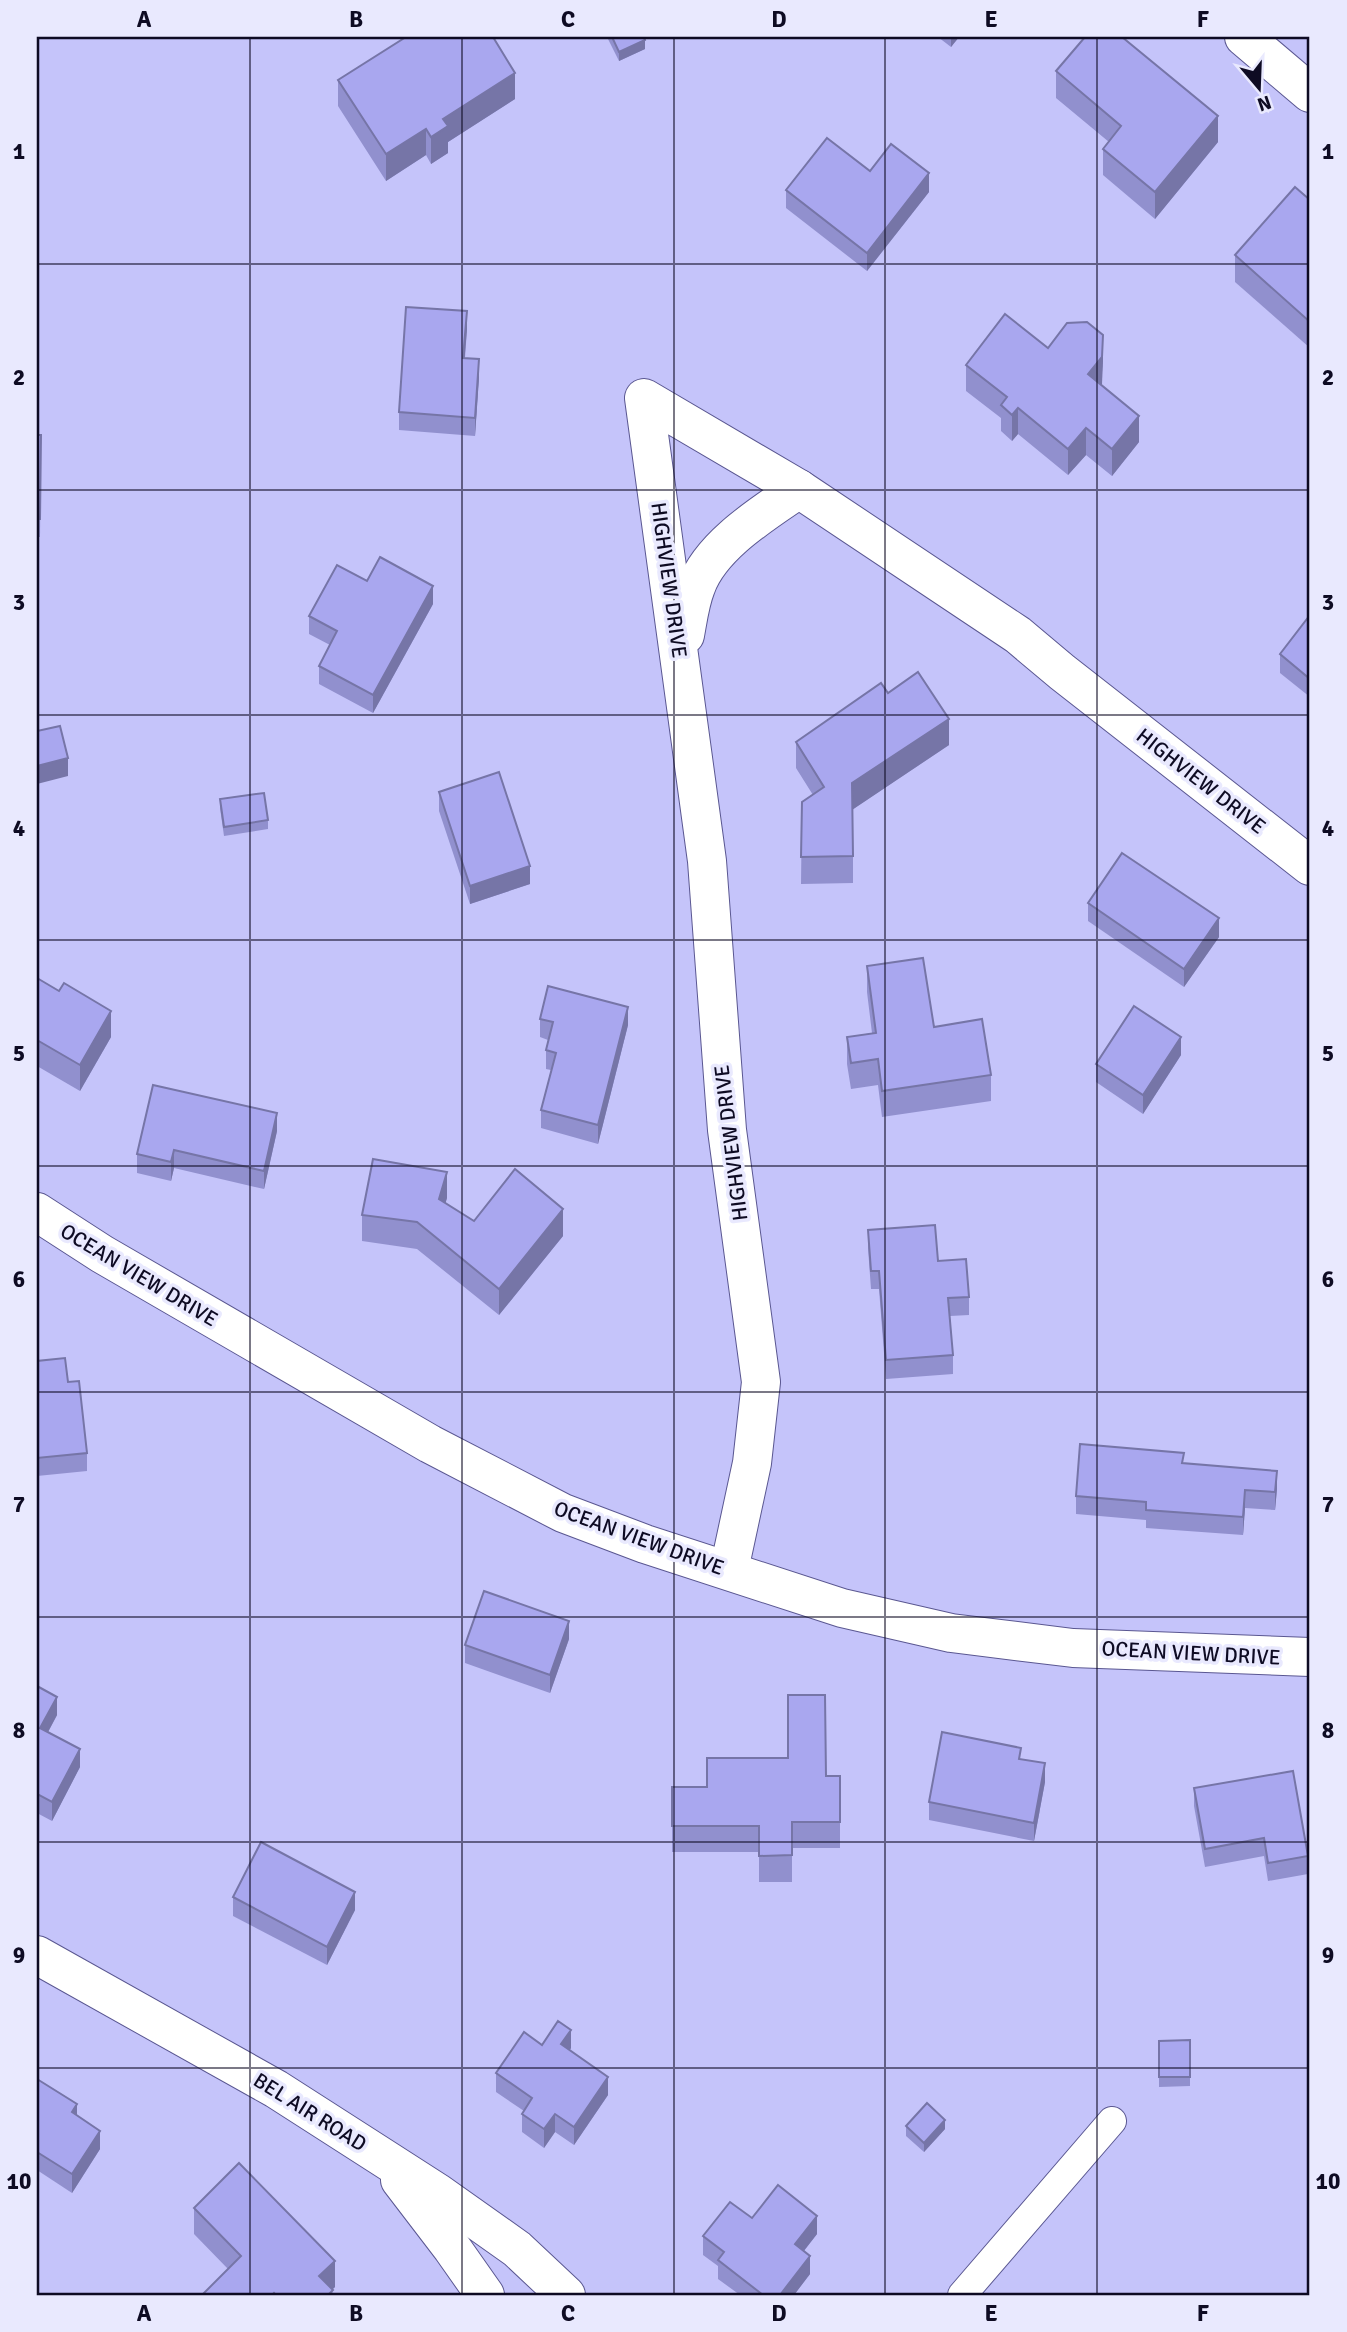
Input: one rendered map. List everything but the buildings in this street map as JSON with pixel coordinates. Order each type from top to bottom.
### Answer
[{"type":"street","points":[[1244,37],[1310,93]]},
{"type":"street","name":"HIGHVIEW DRIVE","points":[[729,1570],[752,1463],[761,1382],[727,1130],[707,861],[644,398],[799,489],[1018,635],[1310,866]]},
{"type":"street","points":[[680,662],[696,585],[715,556],[736,533],[799,489]]},
{"type":"street","name":"OCEAN VIEW DRIVE","points":[[37,1212],[102,1254],[430,1444],[563,1513],[645,1544],[842,1608],[951,1633],[1073,1648],[1310,1657]]},
{"type":"street","name":"BEL AIR ROAD","points":[[37,1955],[276,2089],[382,2157],[517,2249],[566,2295]]},
{"type":"street","points":[[382,2157],[485,2295]]},
{"type":"lane","points":[[962,2295],[1112,2121]]}]
